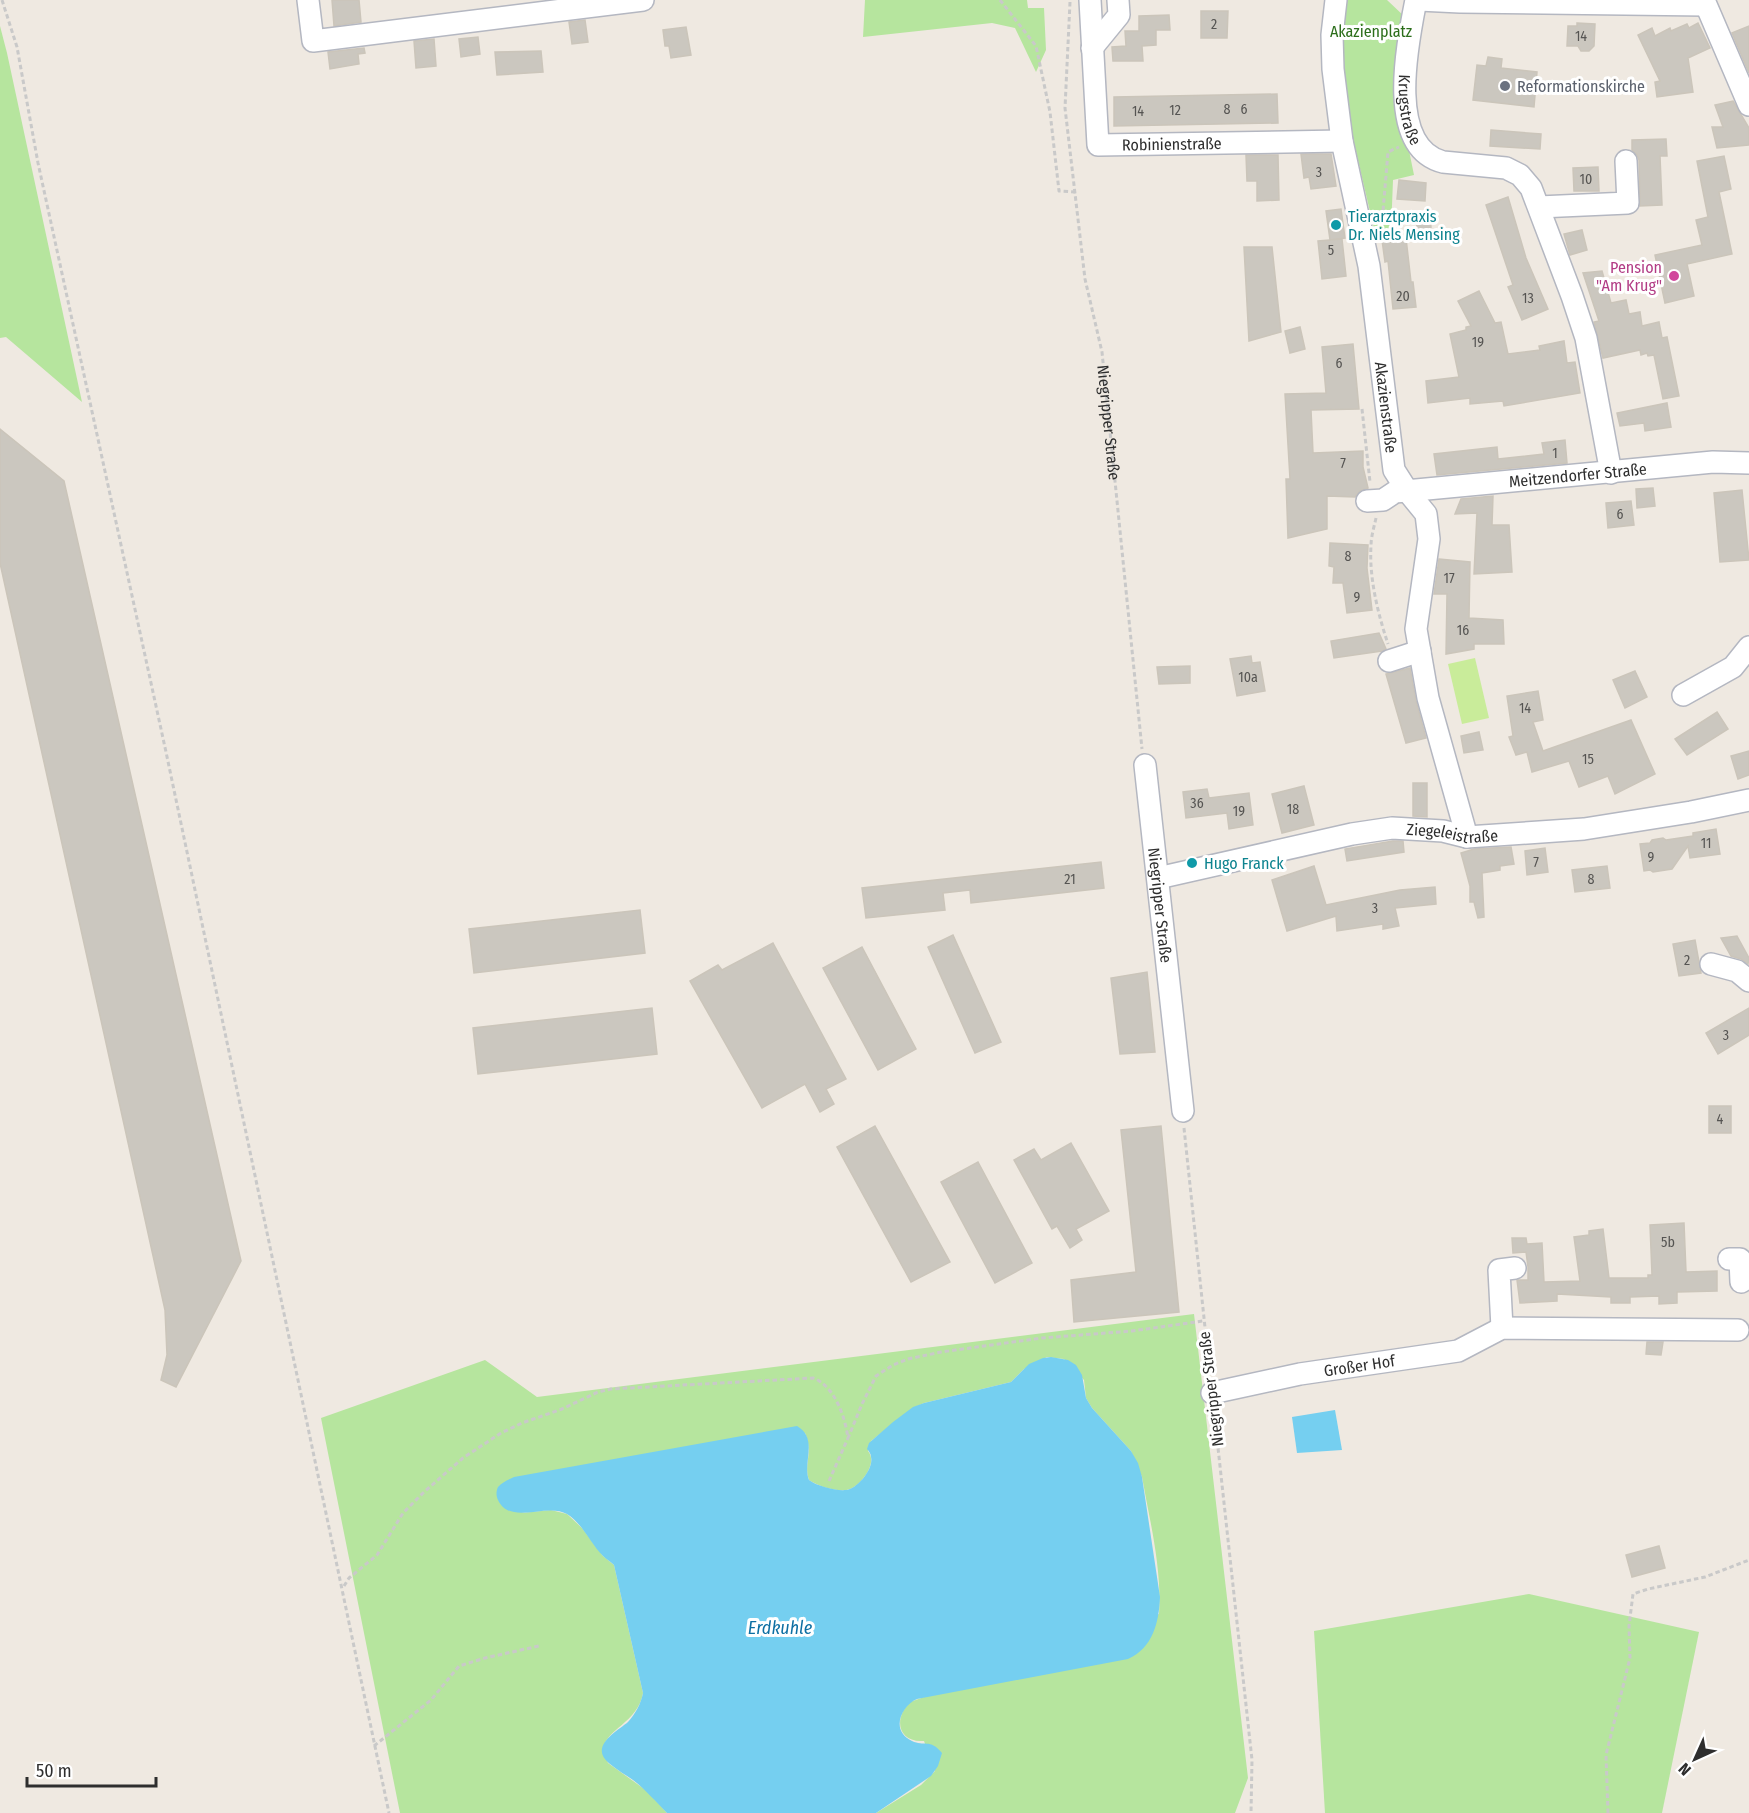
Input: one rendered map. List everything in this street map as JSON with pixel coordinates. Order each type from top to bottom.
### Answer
[{"type":"street","points":[[308,0],[313,41],[643,0]]},
{"type":"street","name":"Robinienstraße","points":[[1090,0],[1098,145],[1342,141]]},
{"type":"street","points":[[1092,48],[1119,15],[1118,0]]},
{"type":"street","name":"Akazienstraße","points":[[1336,0],[1332,53],[1342,141],[1369,266],[1394,470],[1426,514],[1429,539],[1416,629],[1428,698],[1467,837]]},
{"type":"street","points":[[1418,0],[1705,2],[1749,105]]},
{"type":"street","name":"Krugstraße","points":[[1418,0],[1404,75],[1407,105],[1415,140],[1425,153],[1438,160],[1513,170],[1526,180],[1539,207],[1586,338],[1611,473]]},
{"type":"street","points":[[1539,207],[1628,203],[1626,161]]},
{"type":"street","name":"Meitzendorfer Straße","points":[[1369,500],[1383,500],[1395,492],[1713,462],[1749,463]]},
{"type":"street","points":[[1683,694],[1733,667],[1749,647]]},
{"type":"street","points":[[1391,660],[1420,651]]},
{"type":"street","name":"Niegripper Straße","points":[[1145,765],[1183,1111]]},
{"type":"street","name":"Ziegeleistraße","points":[[1158,878],[1352,834],[1392,828],[1443,831],[1467,837],[1584,829],[1749,800]]},
{"type":"street","points":[[1711,964],[1737,971],[1749,981]]},
{"type":"street","points":[[1729,1259],[1740,1259],[1741,1282],[1749,1277]]},
{"type":"street","points":[[1502,1328],[1499,1270],[1515,1268]]},
{"type":"street","name":"Großer Hof","points":[[1212,1393],[1300,1374],[1458,1351],[1502,1328],[1738,1330]]},
{"type":"path","points":[[3,0],[17,47],[38,163],[166,752],[389,1813]]},
{"type":"path","points":[[1000,0],[1036,46],[1050,112],[1059,191],[1076,192]]},
{"type":"path","name":"Niegripper Straße","points":[[1070,0],[1065,108],[1085,279],[1102,352],[1145,765]]},
{"type":"path","points":[[1360,224],[1383,211],[1388,152],[1415,140]]},
{"type":"path","points":[[1362,409],[1369,500],[1376,519],[1371,544],[1371,570],[1391,660]]},
{"type":"path","name":"Niegripper Straße","points":[[1183,1111],[1203,1321],[1252,1760],[1251,1813]]},
{"type":"path","points":[[829,1480],[876,1376],[893,1365],[908,1359],[941,1352],[1042,1338],[1132,1331],[1203,1321]]},
{"type":"path","points":[[343,1587],[348,1578],[376,1555],[394,1525],[413,1502],[463,1458],[511,1428],[604,1390],[813,1378],[825,1385],[833,1396],[842,1413],[848,1438]]},
{"type":"path","points":[[1608,1813],[1606,1755],[1630,1658],[1629,1626],[1633,1594],[1704,1577],[1749,1560]]},
{"type":"path","points":[[374,1746],[430,1700],[459,1666],[539,1646]]},
{"type":"green space","points":[[865,0],[1027,0],[1028,8],[1044,8],[1046,50],[1036,72],[1015,28],[992,23],[863,37]]},
{"type":"green space","name":"Akazienplatz","points":[[1345,0],[1387,0],[1405,17],[1398,96],[1414,175],[1393,180],[1391,231],[1375,233],[1353,139],[1340,48]]},
{"type":"green space","points":[[0,26],[82,402],[6,337],[0,338]]},
{"type":"green space","points":[[1475,658],[1489,718],[1462,724],[1448,664]]},
{"type":"green space","points":[[1194,1314],[1248,1778],[1235,1813],[876,1813],[921,1785],[935,1771],[924,1741],[908,1738],[901,1729],[901,1716],[910,1702],[1159,1614],[1159,1580],[1152,1528],[1142,1477],[1131,1451],[1092,1408],[1086,1398],[1084,1380],[1064,1359],[1047,1357],[1024,1369],[1011,1382],[924,1403],[913,1408],[871,1441],[868,1451],[871,1456],[870,1467],[864,1478],[850,1489],[828,1488],[809,1480],[807,1469],[809,1447],[805,1433],[521,1513],[551,1510],[567,1514],[582,1528],[603,1556],[614,1565],[643,1693],[635,1712],[609,1736],[603,1750],[608,1763],[647,1791],[667,1813],[400,1813],[321,1418],[485,1360],[537,1397]]},
{"type":"green space","points":[[1529,1594],[1699,1632],[1662,1813],[1325,1813],[1314,1631]]},
{"type":"water","name":"Erdkuhle","points":[[1051,1357],[1068,1360],[1076,1365],[1082,1375],[1086,1398],[1092,1408],[1131,1451],[1138,1463],[1160,1597],[1153,1633],[1137,1654],[1128,1659],[911,1702],[900,1719],[901,1731],[912,1741],[938,1748],[942,1753],[938,1766],[931,1776],[876,1813],[667,1813],[638,1784],[604,1758],[602,1752],[606,1740],[631,1719],[643,1693],[614,1565],[598,1551],[578,1523],[567,1514],[549,1510],[520,1513],[504,1508],[497,1497],[500,1485],[514,1477],[797,1426],[804,1431],[809,1444],[807,1473],[809,1480],[826,1488],[846,1490],[864,1478],[870,1467],[871,1455],[867,1449],[869,1443],[913,1407],[1011,1382],[1029,1364]]},
{"type":"water","points":[[1335,1410],[1342,1450],[1297,1453],[1292,1417]]},
{"type":"building","points":[[332,0],[359,0],[361,22],[334,26]]},
{"type":"building","points":[[1201,11],[1228,11],[1227,38],[1201,38]]},
{"type":"building","points":[[1169,15],[1170,30],[1156,30],[1156,45],[1142,46],[1143,61],[1113,61],[1112,47],[1126,46],[1125,31],[1139,31],[1139,16]]},
{"type":"building","points":[[585,20],[588,42],[572,44],[569,22]]},
{"type":"building","points":[[1577,23],[1595,24],[1594,46],[1589,51],[1581,51],[1578,46],[1567,46],[1568,26],[1577,26]]},
{"type":"building","points":[[1698,23],[1710,48],[1688,58],[1693,92],[1657,97],[1655,82],[1660,81],[1638,35],[1652,28],[1655,36],[1670,28],[1671,31],[1687,24],[1689,28]]},
{"type":"building","points":[[1749,26],[1749,73],[1732,33]]},
{"type":"building","points":[[686,27],[691,55],[671,58],[669,46],[665,46],[663,30]]},
{"type":"building","points":[[478,37],[480,54],[461,57],[459,39]]},
{"type":"building","points":[[434,39],[436,66],[416,68],[414,41]]},
{"type":"building","points":[[364,48],[365,53],[358,54],[359,64],[330,69],[328,52]]},
{"type":"building","points":[[541,51],[543,72],[497,75],[495,52]]},
{"type":"building","name":"Reformationskirche","points":[[1488,57],[1502,59],[1501,68],[1537,72],[1534,107],[1473,100],[1477,65],[1486,66]]},
{"type":"building","points":[[1277,94],[1278,123],[1114,126],[1114,97]]},
{"type":"building","points":[[1733,101],[1749,128],[1749,145],[1717,148],[1712,127],[1723,127],[1715,105]]},
{"type":"building","points":[[1491,130],[1541,134],[1540,149],[1490,146]]},
{"type":"building","points":[[1666,139],[1667,156],[1660,156],[1662,205],[1640,206],[1639,160],[1632,150],[1632,140]]},
{"type":"building","points":[[1301,154],[1331,154],[1336,186],[1311,189],[1309,177],[1304,178]]},
{"type":"building","points":[[1246,155],[1278,155],[1279,200],[1257,201],[1257,181],[1247,181]]},
{"type":"building","points":[[1724,156],[1731,189],[1719,192],[1732,254],[1687,264],[1694,296],[1665,303],[1655,255],[1702,245],[1696,220],[1708,217],[1697,161]]},
{"type":"building","points":[[1598,167],[1599,191],[1574,191],[1573,168]]},
{"type":"building","points":[[1399,180],[1426,183],[1425,201],[1397,199]]},
{"type":"building","points":[[1508,197],[1526,258],[1548,309],[1522,320],[1508,287],[1513,285],[1486,205]]},
{"type":"building","name":"Tierarztpraxis Dr. Niels Mensing","points":[[1341,209],[1345,238],[1330,240],[1326,211]]},
{"type":"building","points":[[1430,214],[1431,228],[1417,229],[1416,215]]},
{"type":"building","points":[[1582,230],[1587,250],[1570,255],[1564,234]]},
{"type":"building","points":[[1406,238],[1416,307],[1393,309],[1388,261],[1385,262],[1382,240]]},
{"type":"building","points":[[1342,239],[1346,276],[1322,279],[1318,241]]},
{"type":"building","points":[[1244,247],[1272,247],[1281,332],[1249,341]]},
{"type":"building","points":[[1602,271],[1611,303],[1626,300],[1629,314],[1640,312],[1642,326],[1659,322],[1662,338],[1667,337],[1679,396],[1663,399],[1654,355],[1648,356],[1647,353],[1641,355],[1640,350],[1603,358],[1594,322],[1599,321],[1583,273]]},
{"type":"building","points":[[1479,291],[1495,323],[1501,322],[1508,354],[1540,350],[1539,346],[1564,341],[1567,363],[1575,362],[1580,393],[1504,406],[1503,401],[1470,404],[1470,398],[1428,403],[1426,381],[1459,377],[1450,334],[1466,330],[1466,327],[1471,326],[1458,301]]},
{"type":"building","points":[[1300,327],[1305,349],[1290,353],[1285,331]]},
{"type":"building","points":[[1353,344],[1359,409],[1311,410],[1313,453],[1363,451],[1363,467],[1368,488],[1360,491],[1355,497],[1327,496],[1327,529],[1288,538],[1286,479],[1290,479],[1285,394],[1326,393],[1322,347]]},
{"type":"building","points":[[1667,403],[1671,427],[1645,431],[1644,423],[1620,426],[1617,413]]},
{"type":"building","points":[[0,429],[64,481],[241,1261],[176,1387],[161,1380],[167,1355],[165,1310],[0,563]]},
{"type":"building","points":[[1565,440],[1567,463],[1437,475],[1434,454],[1497,447],[1498,459],[1544,454],[1542,443]]},
{"type":"building","points":[[1653,488],[1655,506],[1637,508],[1636,489]]},
{"type":"building","points":[[1742,490],[1749,560],[1720,562],[1714,493]]},
{"type":"building","points":[[1493,496],[1492,525],[1509,525],[1512,572],[1474,574],[1477,513],[1455,514],[1461,499]]},
{"type":"building","points":[[1631,501],[1634,525],[1608,528],[1606,503]]},
{"type":"building","points":[[1330,543],[1368,545],[1367,568],[1372,610],[1347,613],[1343,583],[1333,583],[1334,567],[1329,566]]},
{"type":"building","points":[[1439,559],[1470,562],[1469,618],[1503,620],[1504,644],[1474,644],[1474,649],[1446,654],[1447,594],[1434,594]]},
{"type":"building","points":[[1379,633],[1386,649],[1334,658],[1331,641]]},
{"type":"building","points":[[1251,656],[1252,663],[1260,662],[1265,691],[1237,696],[1230,659]]},
{"type":"building","points":[[1190,666],[1190,683],[1159,684],[1157,667]]},
{"type":"building","points":[[1410,668],[1426,738],[1406,743],[1386,674]]},
{"type":"building","points":[[1635,671],[1647,697],[1625,708],[1613,680]]},
{"type":"building","points":[[1538,691],[1543,720],[1533,722],[1543,751],[1631,720],[1655,774],[1615,794],[1608,776],[1579,787],[1569,761],[1532,772],[1527,752],[1516,755],[1509,737],[1513,736],[1507,696]]},
{"type":"building","points":[[1717,712],[1728,729],[1687,755],[1675,739]]},
{"type":"building","points":[[1479,732],[1483,750],[1464,753],[1461,736]]},
{"type":"building","points":[[1749,751],[1749,775],[1738,779],[1731,756]]},
{"type":"building","points":[[1413,783],[1427,783],[1427,817],[1413,816]]},
{"type":"building","points":[[1304,786],[1314,825],[1282,833],[1272,794]]},
{"type":"building","points":[[1207,789],[1209,798],[1249,793],[1253,825],[1229,829],[1227,813],[1186,818],[1183,792]]},
{"type":"building","points":[[1716,829],[1720,854],[1690,858],[1688,846],[1672,869],[1644,871],[1640,844],[1663,838],[1666,840],[1693,836],[1693,833]]},
{"type":"building","points":[[1403,841],[1404,852],[1347,861],[1345,849]]},
{"type":"building","points":[[1511,847],[1514,864],[1500,866],[1500,870],[1482,873],[1484,917],[1478,918],[1474,902],[1470,902],[1470,886],[1461,853],[1474,849]]},
{"type":"building","points":[[1545,848],[1548,872],[1527,875],[1525,851]]},
{"type":"building","points":[[1101,862],[1104,888],[971,903],[970,890],[943,893],[945,910],[866,918],[862,888]]},
{"type":"building","points":[[1314,866],[1326,905],[1400,890],[1435,887],[1436,904],[1395,908],[1399,926],[1383,929],[1383,924],[1337,931],[1336,916],[1287,931],[1272,880]]},
{"type":"building","points":[[1607,866],[1610,888],[1575,892],[1572,870]]},
{"type":"building","points":[[640,910],[645,953],[474,973],[469,929]]},
{"type":"building","points":[[953,935],[1001,1042],[975,1053],[928,947]]},
{"type":"building","points":[[1737,936],[1749,958],[1748,964],[1731,956],[1721,938]]},
{"type":"building","points":[[1695,940],[1701,973],[1679,976],[1673,944]]},
{"type":"building","points":[[773,943],[846,1079],[826,1089],[834,1104],[820,1112],[805,1084],[762,1108],[690,981],[718,965],[722,970]]},
{"type":"building","points":[[862,947],[916,1049],[878,1070],[823,968]]},
{"type":"building","points":[[1147,972],[1155,1052],[1120,1054],[1111,978]]},
{"type":"building","points":[[652,1008],[657,1054],[478,1074],[473,1028]]},
{"type":"building","points":[[1749,1008],[1749,1035],[1718,1054],[1706,1033]]},
{"type":"building","points":[[1709,1106],[1731,1106],[1731,1133],[1709,1133]]},
{"type":"building","points":[[875,1126],[950,1262],[911,1282],[837,1147]]},
{"type":"building","points":[[1161,1126],[1179,1312],[1074,1322],[1071,1280],[1136,1272],[1121,1130]]},
{"type":"building","points":[[1071,1143],[1109,1211],[1076,1229],[1082,1240],[1070,1248],[1057,1226],[1052,1229],[1014,1160],[1034,1149],[1041,1160]]},
{"type":"building","points":[[978,1162],[1032,1263],[995,1283],[941,1182]]},
{"type":"building","points":[[1684,1223],[1686,1272],[1717,1271],[1717,1291],[1677,1292],[1677,1303],[1659,1304],[1659,1296],[1630,1297],[1630,1303],[1611,1303],[1611,1297],[1557,1294],[1557,1301],[1520,1303],[1517,1280],[1528,1280],[1528,1267],[1526,1252],[1513,1253],[1512,1238],[1526,1238],[1527,1244],[1542,1243],[1544,1282],[1580,1281],[1574,1237],[1589,1235],[1589,1231],[1603,1229],[1609,1278],[1648,1278],[1648,1275],[1652,1275],[1650,1225]]},
{"type":"building","points":[[1647,1342],[1663,1342],[1661,1355],[1646,1354]]},
{"type":"building","points":[[1659,1546],[1665,1568],[1632,1577],[1626,1555]]},
{"type":"place","name":"Reformationskirche","points":[[1505,86]]},
{"type":"place","name":"Tierarztpraxis Dr. Niels Mensing","points":[[1336,225]]},
{"type":"place","name":"Pension \"Am Krug\"","points":[[1674,276]]},
{"type":"place","name":"Hugo Franck","points":[[1192,863]]}]
